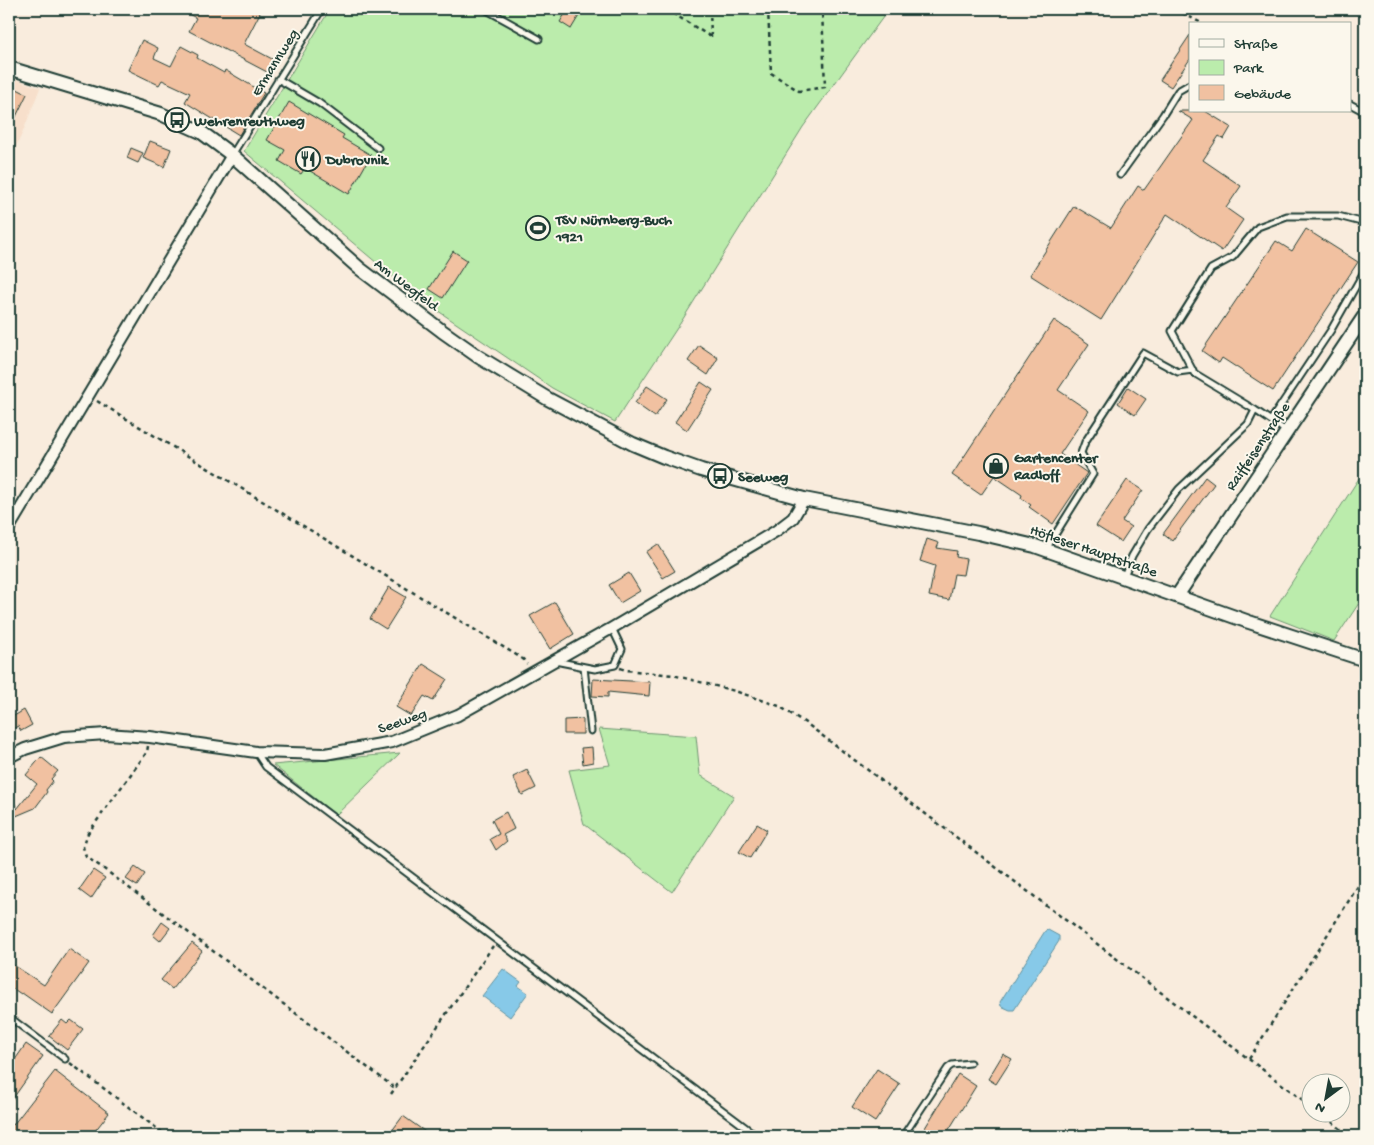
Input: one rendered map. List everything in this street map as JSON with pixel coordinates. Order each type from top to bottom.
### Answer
[{"type":"street","name":"Am Wegfeld","points":[[9,68],[144,108],[178,120],[201,132],[232,155],[335,248],[377,282],[442,331],[520,382],[604,430],[657,454],[701,470],[804,499]]},
{"type":"street","points":[[9,528],[232,155]]},
{"type":"street","name":"Raiffeisenstraße","points":[[1177,596],[1365,314]]},
{"type":"street","name":"Höfleser Hauptstraße","points":[[804,499],[1010,540],[1046,549],[1249,622],[1365,660]]},
{"type":"street","name":"Seeweg","points":[[9,757],[25,749],[64,737],[106,734],[150,737],[256,752],[325,754],[392,742],[458,716],[612,628],[786,525],[796,514],[804,499]]},
{"type":"lane","name":"Ermannweg","points":[[232,155],[322,9]]},
{"type":"lane","points":[[485,9],[539,39]]},
{"type":"lane","points":[[278,79],[319,103],[378,148]]},
{"type":"lane","points":[[1120,175],[1178,91],[1189,85]]},
{"type":"lane","points":[[1352,105],[1365,112]]},
{"type":"lane","points":[[1286,431],[1194,373],[1172,332],[1211,269],[1233,257],[1258,227],[1287,216],[1338,216],[1365,224]]},
{"type":"lane","points":[[1271,420],[1331,330],[1365,270]]},
{"type":"lane","points":[[1046,549],[1092,474],[1081,453],[1085,442],[1143,353],[1178,372],[1193,370]]},
{"type":"lane","points":[[1124,576],[1132,556],[1148,529],[1174,496],[1248,424],[1255,410]]},
{"type":"lane","points":[[555,661],[595,670],[615,665],[622,648],[612,628]]},
{"type":"lane","points":[[584,667],[591,731]]},
{"type":"lane","points":[[256,752],[266,767],[757,1136]]},
{"type":"lane","points":[[9,1017],[65,1059]]},
{"type":"lane","points":[[903,1136],[948,1068],[952,1065],[970,1063]]},
{"type":"path","points":[[666,9],[711,37],[710,9]]},
{"type":"path","points":[[768,9],[771,73],[798,91],[825,87],[822,9]]},
{"type":"path","points":[[1175,9],[1198,22]]},
{"type":"path","points":[[88,395],[523,659],[534,672]]},
{"type":"path","points":[[615,665],[626,670],[673,675],[734,691],[779,706],[808,724],[1302,1100]]},
{"type":"path","points":[[150,737],[147,752],[88,833],[83,847],[86,858],[100,866],[395,1088]]},
{"type":"path","points":[[1248,1059],[1365,875]]},
{"type":"path","points":[[391,1094],[496,940]]},
{"type":"path","points":[[65,1059],[167,1136]]},
{"type":"path","points":[[1332,1122],[1350,1136]]},
{"type":"shaded area","points":[[9,77],[40,88],[9,161]]},
{"type":"green space","name":"TSV Nürnberg-Buch 1921","points":[[330,9],[889,9],[803,127],[681,322],[615,422],[552,388],[416,296],[244,151]]},
{"type":"green space","points":[[1365,469],[1365,594],[1334,641],[1270,616]]},
{"type":"green space","points":[[599,729],[696,736],[700,775],[734,796],[672,892],[584,824],[569,770],[610,765]]},
{"type":"green space","points":[[400,753],[336,815],[273,765]]},
{"type":"water","points":[[1048,930],[1059,936],[1059,941],[1014,1010],[1001,1006],[1000,1002],[1045,931]]},
{"type":"water","points":[[503,969],[521,982],[518,986],[528,993],[510,1017],[482,996]]},
{"type":"building","points":[[179,9],[262,9],[244,44],[274,60],[267,72],[189,31],[196,18]]},
{"type":"building","points":[[568,9],[583,9],[571,29],[560,22]]},
{"type":"building","points":[[1189,36],[1189,60],[1171,87],[1160,80]]},
{"type":"building","points":[[142,40],[158,48],[154,58],[171,66],[181,46],[198,55],[197,58],[224,73],[225,70],[264,93],[239,135],[185,102],[190,93],[162,80],[159,85],[128,70]]},
{"type":"building","points":[[9,85],[27,94],[9,131]]},
{"type":"building","points":[[289,102],[344,135],[342,138],[371,155],[349,194],[305,168],[301,174],[279,161],[285,150],[267,140]]},
{"type":"building","points":[[1178,111],[1207,112],[1231,127],[1224,139],[1219,136],[1203,160],[1241,186],[1226,208],[1243,220],[1222,251],[1167,214],[1101,320],[1030,275],[1074,206],[1111,228],[1138,186],[1144,190],[1193,120]]},
{"type":"building","points":[[150,141],[171,149],[164,167],[143,158]]},
{"type":"building","points":[[131,148],[143,153],[138,163],[127,158]]},
{"type":"building","points":[[1306,229],[1358,262],[1273,391],[1222,358],[1219,363],[1202,351],[1276,241],[1292,251]]},
{"type":"building","points":[[453,251],[467,260],[443,298],[429,289]]},
{"type":"building","points":[[1054,320],[1089,344],[1058,390],[1089,411],[1060,454],[1087,473],[1053,524],[1029,507],[1031,505],[1021,498],[1022,495],[994,476],[981,495],[952,475]]},
{"type":"building","points":[[699,345],[718,358],[708,375],[688,361]]},
{"type":"building","points":[[701,382],[713,390],[687,430],[675,422]]},
{"type":"building","points":[[647,386],[667,399],[655,417],[635,403]]},
{"type":"building","points":[[1128,387],[1146,399],[1135,415],[1118,403]]},
{"type":"building","points":[[1205,477],[1214,484],[1172,541],[1163,534]]},
{"type":"building","points":[[1127,480],[1143,490],[1122,521],[1131,527],[1121,542],[1096,526]]},
{"type":"building","points":[[927,539],[939,543],[937,548],[957,551],[956,557],[966,559],[963,575],[954,574],[949,600],[929,596],[935,566],[920,561]]},
{"type":"building","points":[[658,544],[675,571],[663,578],[646,552]]},
{"type":"building","points":[[629,573],[640,591],[620,603],[609,585]]},
{"type":"building","points":[[389,587],[406,597],[386,629],[370,619]]},
{"type":"building","points":[[555,602],[574,634],[550,649],[530,616]]},
{"type":"building","points":[[423,664],[447,679],[433,701],[424,696],[411,716],[396,707]]},
{"type":"building","points":[[593,679],[650,682],[649,696],[608,692],[608,697],[592,696]]},
{"type":"building","points":[[24,710],[32,725],[21,731],[18,726],[9,731],[9,719]]},
{"type":"building","points":[[583,719],[583,734],[564,734],[564,720]]},
{"type":"building","points":[[592,747],[593,762],[583,764],[581,748]]},
{"type":"building","points":[[41,757],[58,771],[51,779],[53,781],[35,808],[9,819],[9,790],[17,809],[37,784],[26,775]]},
{"type":"building","points":[[527,770],[536,788],[522,795],[513,777]]},
{"type":"building","points":[[506,812],[514,829],[503,835],[507,841],[496,850],[490,839],[499,834],[492,820]]},
{"type":"building","points":[[757,824],[767,830],[750,858],[739,852]]},
{"type":"building","points":[[135,867],[145,874],[137,886],[126,879]]},
{"type":"building","points":[[93,870],[105,878],[91,899],[79,890]]},
{"type":"building","points":[[162,922],[170,928],[160,941],[153,935]]},
{"type":"building","points":[[192,943],[202,951],[172,989],[161,980]]},
{"type":"building","points":[[69,949],[89,963],[52,1014],[9,986],[9,962],[44,985]]},
{"type":"building","points":[[62,1020],[67,1024],[71,1020],[83,1029],[67,1050],[49,1036]]},
{"type":"building","points":[[26,1044],[43,1056],[9,1104],[9,1086],[15,1078],[9,1073],[9,1057],[14,1061]]},
{"type":"building","points":[[1003,1054],[1012,1059],[996,1084],[988,1079]]},
{"type":"building","points":[[877,1069],[900,1084],[875,1122],[852,1107]]},
{"type":"building","points":[[55,1071],[109,1113],[91,1136],[9,1136],[9,1122],[13,1125]]},
{"type":"building","points":[[958,1074],[976,1086],[945,1136],[920,1136]]},
{"type":"building","points":[[403,1116],[431,1136],[397,1136],[391,1132]]},
{"type":"place","name":"Wehrenreuthweg","points":[[177,120]]},
{"type":"place","name":"Dubrovnik","points":[[308,159]]},
{"type":"place","name":"TSV Nürnberg-Buch 1921","points":[[538,228]]},
{"type":"place","name":"Gartencenter Radloff","points":[[996,466]]},
{"type":"place","name":"Seeweg","points":[[720,476]]}]
